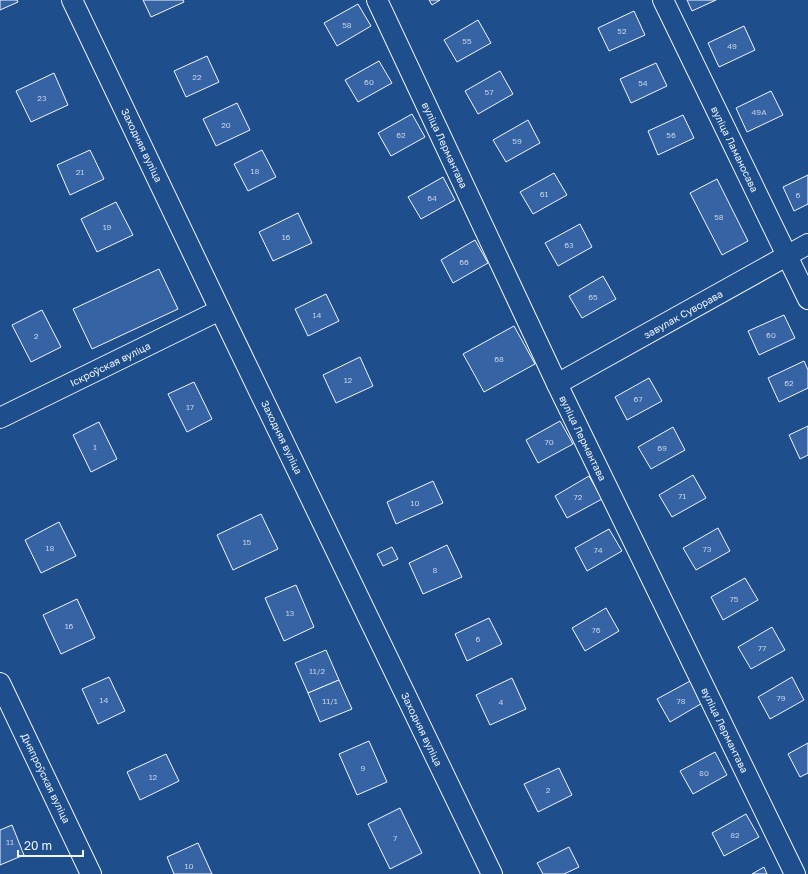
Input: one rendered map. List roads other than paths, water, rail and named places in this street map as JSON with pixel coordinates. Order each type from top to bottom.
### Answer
[{"type":"street","name":"Заходняя вуліца","points":[[72,0],[492,874]]},
{"type":"street","name":"вуліца Лермантава","points":[[377,0],[557,384],[795,874]]},
{"type":"street","name":"вуліца Ламаносава","points":[[663,0],[808,299]]},
{"type":"street","name":"завулак Суворава","points":[[557,384],[808,244]]},
{"type":"street","name":"Іскроўская вуліца","points":[[0,418],[220,310]]},
{"type":"street","name":"Дняпроўская вуліца","points":[[0,683],[91,874]]}]
